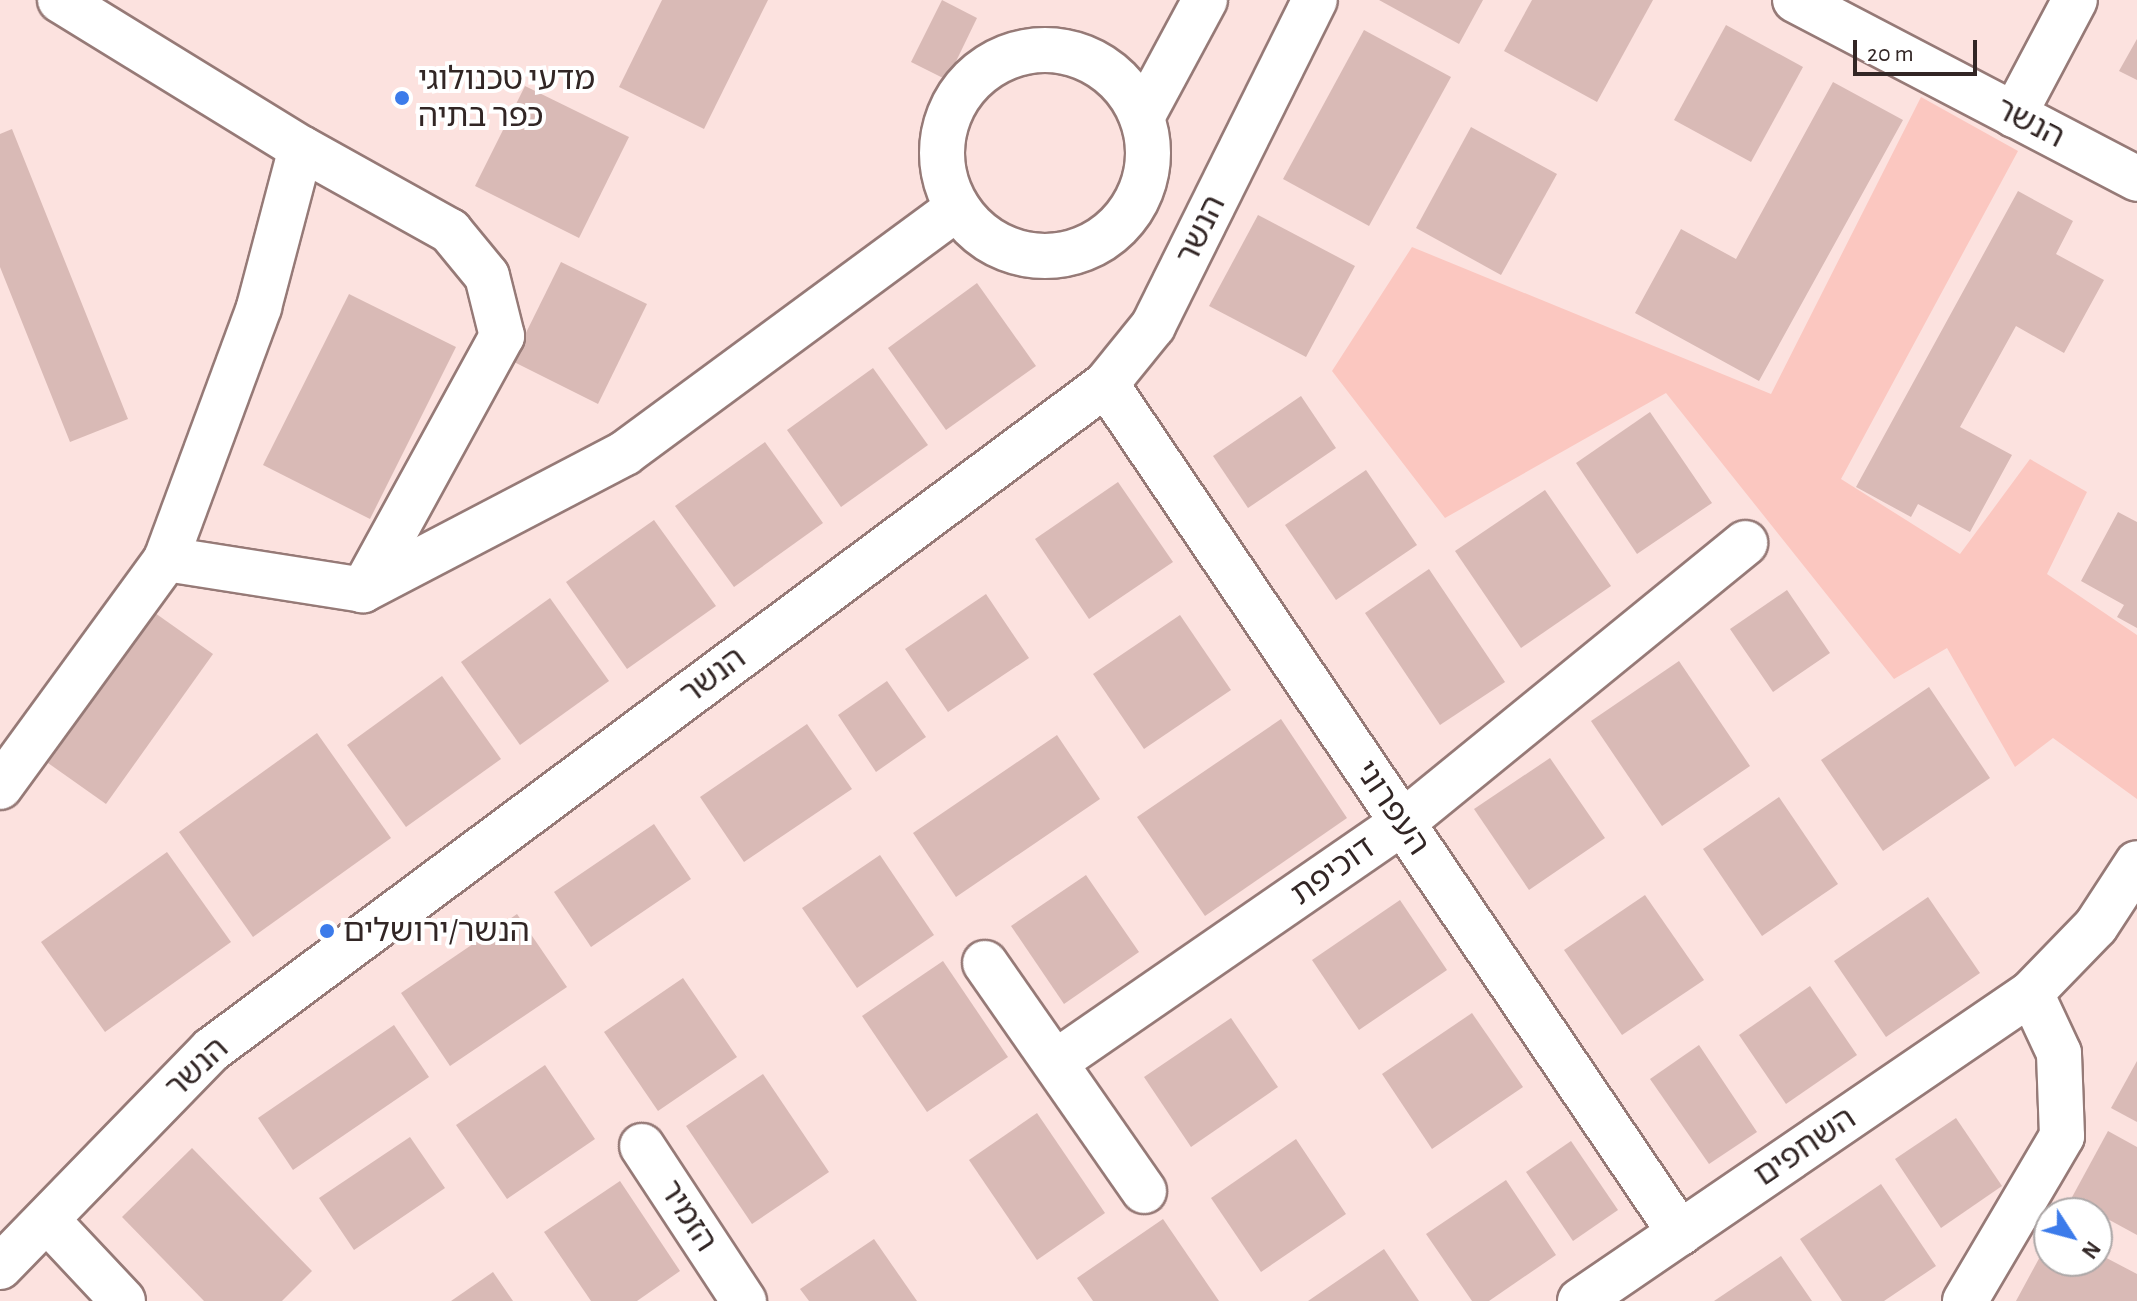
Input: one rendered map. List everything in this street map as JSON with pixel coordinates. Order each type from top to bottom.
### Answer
[{"type":"street","points":[[60,0],[301,148],[450,231],[487,276],[502,336],[363,590]]},
{"type":"street","points":[[1142,117],[1205,0]]},
{"type":"street","name":"הנשר","points":[[0,1267],[211,1050],[1106,384],[1153,326],[1315,0]]},
{"type":"street","name":"הנשר","points":[[1795,0],[2137,179]]},
{"type":"street","points":[[2014,115],[2075,0]]},
{"type":"street","points":[[1032,49],[1067,51],[1099,64],[1125,87],[1142,117],[1148,150],[1144,183],[1129,214],[1095,242],[1074,252],[1041,256],[1008,250],[980,233],[957,208],[944,176],[941,142],[951,108],[971,80],[999,60],[1032,49]]},
{"type":"street","points":[[0,787],[166,559],[259,307],[301,148]]},
{"type":"street","points":[[166,559],[363,590],[625,453],[957,208]]},
{"type":"street","name":"העפרוני","points":[[1106,384],[1680,1233]]},
{"type":"street","name":"דוכיפת","points":[[1057,1061],[1402,823],[1745,543]]},
{"type":"street","name":"השחפים","points":[[1580,1301],[2031,993],[2096,926],[2137,863]]},
{"type":"street","points":[[985,963],[1057,1061],[1144,1191]]},
{"type":"street","points":[[1965,1301],[2062,1136],[2059,1053],[2031,993]]},
{"type":"street","name":"הזמיר","points":[[642,1146],[730,1296]]},
{"type":"street","points":[[47,1220],[123,1301]]},
{"type":"shaded area","points":[[1921,97],[2018,151],[1841,479],[1960,554],[2030,459],[2087,492],[2047,574],[2137,635],[2137,799],[2053,738],[2015,767],[1947,648],[1894,679],[1666,393],[1445,518],[1332,371],[1412,247],[1771,394]]},
{"type":"building","points":[[662,0],[768,0],[704,129],[619,87]]},
{"type":"building","points":[[942,0],[977,18],[947,80],[911,62]]},
{"type":"building","points":[[1379,0],[1483,0],[1459,44]]},
{"type":"building","points":[[1532,0],[1653,0],[1597,102],[1504,51]]},
{"type":"building","points":[[1726,25],[1803,67],[1751,162],[1674,120]]},
{"type":"building","points":[[1364,30],[1451,77],[1369,226],[1283,179]]},
{"type":"building","points":[[2137,39],[2137,80],[2119,71]]},
{"type":"building","points":[[1833,82],[1903,120],[1759,381],[1635,313],[1681,229],[1736,259]]},
{"type":"building","points":[[525,86],[629,137],[579,238],[475,186]]},
{"type":"building","points":[[1471,127],[1557,174],[1501,275],[1416,228]]},
{"type":"building","points":[[12,129],[128,419],[70,442],[0,267],[0,134]]},
{"type":"building","points":[[2018,191],[2073,221],[2056,254],[2104,280],[2064,353],[2016,326],[1960,427],[2012,455],[1970,532],[1918,504],[1911,517],[1856,487]]},
{"type":"building","points":[[1258,215],[1355,266],[1306,357],[1209,306]]},
{"type":"building","points":[[561,262],[647,304],[598,404],[512,361]]},
{"type":"building","points":[[977,283],[1036,366],[946,430],[888,348]]},
{"type":"building","points":[[349,294],[456,347],[370,519],[263,465]]},
{"type":"building","points":[[873,368],[928,445],[841,507],[787,430]]},
{"type":"building","points":[[1301,396],[1336,448],[1248,508],[1213,456]]},
{"type":"building","points":[[1650,412],[1712,503],[1637,554],[1576,463]]},
{"type":"building","points":[[765,442],[823,523],[734,587],[675,506]]},
{"type":"building","points":[[1366,470],[1417,545],[1336,600],[1285,525]]},
{"type":"building","points":[[1118,482],[1173,562],[1089,619],[1035,539]]},
{"type":"building","points":[[1545,490],[1611,586],[1521,648],[1455,551]]},
{"type":"building","points":[[2118,512],[2137,522],[2137,628],[2117,617],[2124,605],[2081,581]]},
{"type":"building","points":[[654,520],[716,606],[627,669],[566,582]]},
{"type":"building","points":[[1429,569],[1505,682],[1440,725],[1365,613]]},
{"type":"building","points":[[1787,590],[1830,653],[1773,692],[1730,629]]},
{"type":"building","points":[[986,594],[1029,658],[948,712],[905,649]]},
{"type":"building","points":[[550,598],[609,681],[520,745],[461,662]]},
{"type":"building","points":[[155,613],[213,654],[106,804],[48,763]]},
{"type":"building","points":[[1180,615],[1231,690],[1144,749],[1093,674]]},
{"type":"building","points":[[1679,661],[1750,766],[1662,826],[1591,721]]},
{"type":"building","points":[[442,676],[501,759],[406,827],[347,745]]},
{"type":"building","points":[[887,681],[926,737],[876,772],[838,715]]},
{"type":"building","points":[[1929,687],[1990,778],[1883,851],[1821,760]]},
{"type":"building","points":[[1281,719],[1347,818],[1205,916],[1137,817]]},
{"type":"building","points":[[807,724],[852,789],[744,862],[700,797]]},
{"type":"building","points":[[317,733],[391,838],[253,937],[179,832]]},
{"type":"building","points":[[1057,735],[1100,799],[956,897],[913,833]]},
{"type":"building","points":[[1550,758],[1605,838],[1529,890],[1474,809]]},
{"type":"building","points":[[1779,797],[1838,884],[1762,936],[1703,849]]},
{"type":"building","points":[[654,824],[691,879],[591,947],[554,892]]},
{"type":"building","points":[[167,852],[231,942],[105,1032],[41,942]]},
{"type":"building","points":[[880,855],[934,935],[857,988],[802,908]]},
{"type":"building","points":[[1086,875],[1139,952],[1064,1004],[1011,926]]},
{"type":"building","points":[[1645,895],[1704,980],[1622,1035],[1564,950]]},
{"type":"building","points":[[1928,897],[1980,973],[1886,1037],[1834,961]]},
{"type":"building","points":[[1400,900],[1447,970],[1359,1030],[1312,960]]},
{"type":"building","points":[[517,914],[567,987],[450,1066],[401,993]]},
{"type":"building","points":[[943,961],[1008,1057],[927,1112],[862,1016]]},
{"type":"building","points":[[683,978],[737,1057],[658,1111],[604,1032]]},
{"type":"building","points":[[1810,986],[1857,1055],[1786,1104],[1739,1035]]},
{"type":"building","points":[[1472,1013],[1523,1087],[1432,1149],[1382,1074]]},
{"type":"building","points":[[1231,1018],[1278,1087],[1191,1147],[1144,1077]]},
{"type":"building","points":[[394,1025],[429,1077],[293,1170],[258,1118]]},
{"type":"building","points":[[1699,1045],[1757,1132],[1709,1164],[1650,1079]]},
{"type":"building","points":[[2137,1061],[2137,1122],[2111,1108]]},
{"type":"building","points":[[545,1065],[595,1139],[507,1199],[456,1125]]},
{"type":"building","points":[[763,1074],[829,1172],[752,1224],[686,1126]]},
{"type":"building","points":[[1037,1113],[1105,1213],[1037,1260],[969,1160]]},
{"type":"building","points":[[1956,1118],[2002,1186],[1941,1228],[1895,1159]]},
{"type":"building","points":[[2108,1131],[2137,1147],[2137,1235],[2113,1222],[2113,1197],[2072,1197]]},
{"type":"building","points":[[410,1137],[445,1188],[354,1250],[319,1198]]},
{"type":"building","points":[[1296,1139],[1346,1214],[1261,1272],[1211,1198]]},
{"type":"building","points":[[1571,1141],[1618,1210],[1573,1241],[1526,1172]]},
{"type":"building","points":[[192,1148],[312,1271],[282,1301],[204,1301],[122,1217]]},
{"type":"building","points":[[1506,1180],[1556,1255],[1489,1301],[1472,1301],[1426,1234]]},
{"type":"building","points":[[620,1181],[680,1271],[637,1301],[591,1301],[544,1232]]},
{"type":"building","points":[[1881,1184],[1936,1266],[1884,1301],[1842,1301],[1800,1239]]},
{"type":"building","points":[[1163,1219],[1219,1301],[1093,1301],[1077,1278]]},
{"type":"building","points":[[874,1239],[917,1301],[809,1301],[800,1289]]},
{"type":"building","points":[[1384,1249],[1419,1301],[1308,1301]]},
{"type":"building","points":[[1781,1256],[1812,1301],[1714,1301]]},
{"type":"building","points":[[2113,1261],[2137,1274],[2137,1301],[2016,1301],[2033,1270],[2033,1277],[2113,1277]]},
{"type":"building","points":[[493,1272],[513,1301],[451,1301]]},
{"type":"place","name":"מדעי טכנולוגי כפר בתיה","points":[[402,98]]},
{"type":"place","name":"הנשר/ירושלים","points":[[327,931]]}]
